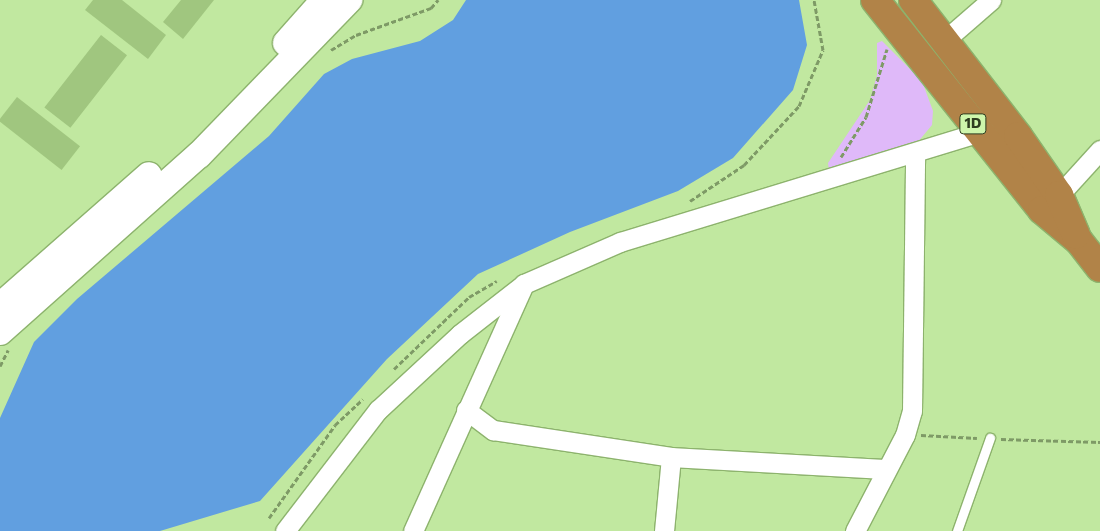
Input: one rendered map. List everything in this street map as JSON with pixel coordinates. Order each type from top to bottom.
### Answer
[{"type":"highway","name":"1D","points":[[875,0],[1042,210],[1079,241],[1100,268]]},
{"type":"highway","name":"1D","points":[[913,0],[1059,195],[1079,241]]},
{"type":"street","points":[[0,306],[188,141],[324,0]]},
{"type":"street","points":[[0,332],[199,155],[349,0]]},
{"type":"street","points":[[944,40],[992,0]]},
{"type":"street","points":[[284,531],[378,410],[460,334],[524,284],[620,242],[915,156],[980,132]]},
{"type":"street","points":[[1059,195],[1100,150]]},
{"type":"street","points":[[854,531],[884,469],[905,435],[915,386],[915,156]]},
{"type":"street","points":[[414,531],[466,410],[524,284]]},
{"type":"street","points":[[466,410],[494,430],[671,457],[884,469]]},
{"type":"street","points":[[664,531],[671,457]]},
{"type":"lane","points":[[957,531],[990,438]]},
{"type":"path","points":[[830,181],[866,117],[895,27]]},
{"type":"shaded area","points":[[882,41],[922,81],[933,111],[932,125],[917,143],[829,170],[828,163],[870,100],[877,75],[877,43]]},
{"type":"water","points":[[466,0],[799,0],[807,45],[793,90],[733,158],[678,191],[570,232],[478,274],[387,359],[260,501],[160,531],[0,531],[0,418],[34,342],[77,299],[269,136],[324,74],[352,59],[420,41],[453,20]]},
{"type":"building","points":[[93,0],[122,0],[166,35],[148,59],[85,10]]},
{"type":"building","points":[[181,0],[214,0],[183,39],[163,22]]},
{"type":"building","points":[[101,35],[127,55],[70,128],[44,107]]},
{"type":"building","points":[[17,97],[80,146],[62,170],[0,122],[0,119]]}]
